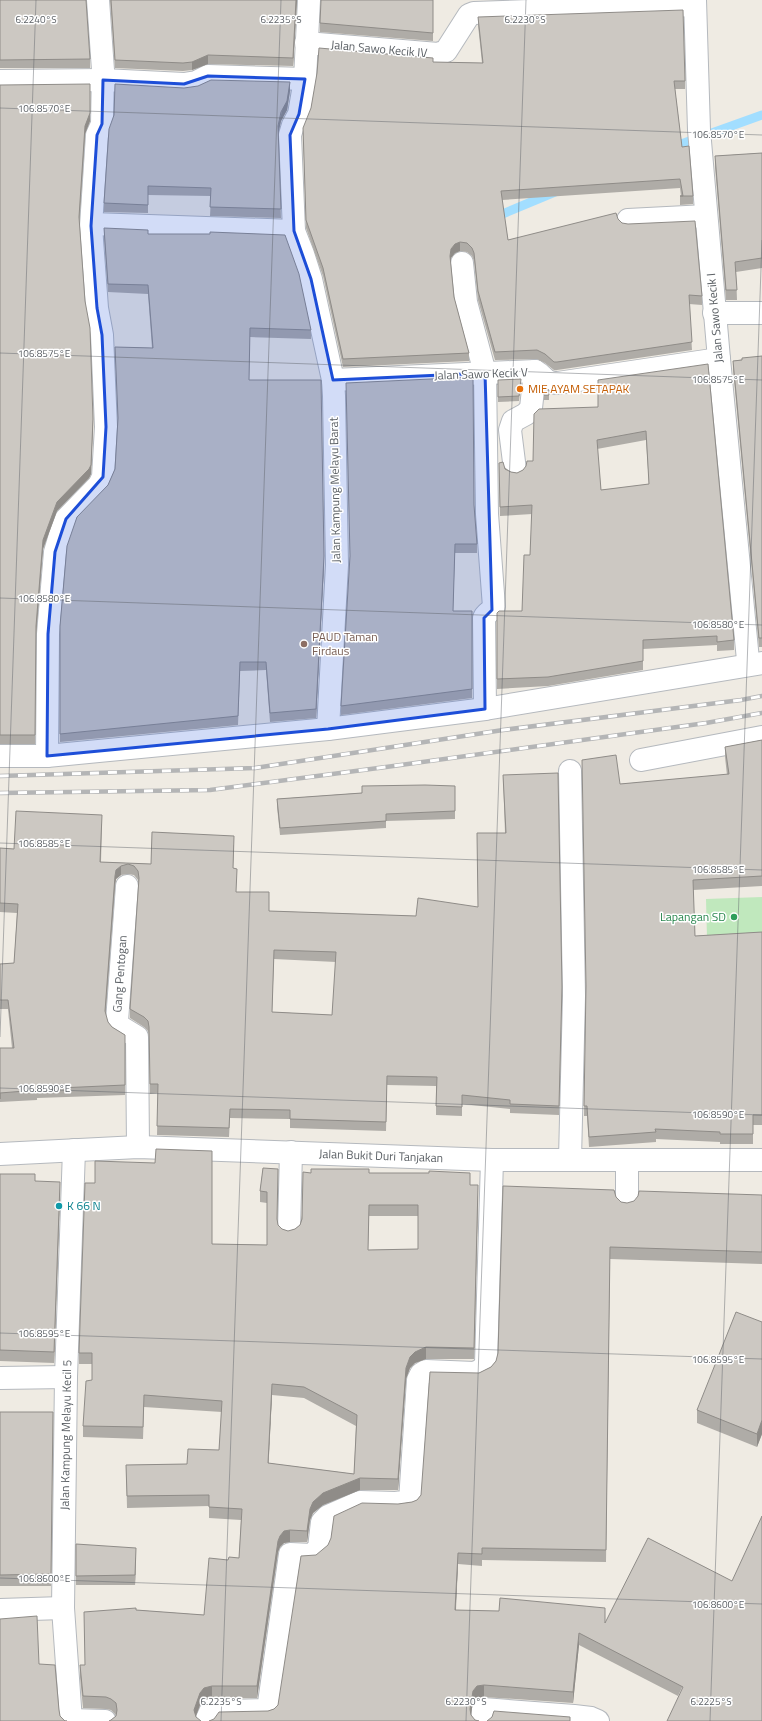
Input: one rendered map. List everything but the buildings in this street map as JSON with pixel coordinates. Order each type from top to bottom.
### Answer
[{"type":"street","points":[[46,756],[48,634],[55,552],[66,519],[99,485],[103,477],[106,426],[102,335],[97,308],[92,231],[97,131],[102,124],[103,80],[98,0]]},
{"type":"street","name":"Jalan Kampung Melayu Barat","points":[[309,0],[305,79],[300,114],[293,125],[290,135],[297,240],[311,279],[333,380],[337,565],[328,729]]},
{"type":"street","name":"Jalan Sawo Kecik IV","points":[[306,43],[438,54],[446,51],[469,16],[472,14],[572,5],[695,3]]},
{"type":"street","name":"Jalan Sawo Kecik I","points":[[695,3],[700,137],[714,313],[755,661]]},
{"type":"street","points":[[0,81],[103,80],[184,84],[196,82],[208,76],[305,79]]},
{"type":"street","points":[[628,220],[706,216]]},
{"type":"street","points":[[92,231],[297,240]]},
{"type":"street","points":[[462,263],[466,302],[485,373],[487,514],[494,607],[486,613],[484,618],[485,709]]},
{"type":"street","points":[[714,313],[762,313]]},
{"type":"street","name":"Jalan Sawo Kecik V","points":[[333,380],[535,371],[546,381],[550,383],[558,383],[719,359]]},
{"type":"street","points":[[515,470],[510,430],[513,421],[519,416],[526,414],[532,408],[535,371]]},
{"type":"street","points":[[0,756],[46,756],[328,729],[485,709],[755,661]]},
{"type":"street","points":[[641,760],[762,737]]},
{"type":"street","points":[[570,771],[574,996],[570,1159]]},
{"type":"street","name":"Gang Pentogan","points":[[127,886],[117,1021],[119,1026],[137,1037],[138,1147]]},
{"type":"street","name":"Jalan Bukit Duri Tanjakan","points":[[0,1154],[138,1147],[492,1160],[762,1160]]},
{"type":"street","name":"Jalan Kampung Melayu Kecil 5","points":[[71,1721],[63,1608],[66,1377],[74,1150]]},
{"type":"street","points":[[289,1230],[291,1152]]},
{"type":"street","points":[[206,1721],[211,1710],[268,1710],[290,1554],[312,1555],[319,1548],[322,1522],[328,1516],[360,1502],[396,1503],[410,1501],[418,1380],[421,1374],[426,1371],[474,1373],[481,1370],[486,1364],[492,1160]]},
{"type":"street","points":[[627,1161],[627,1202]]},
{"type":"street","points":[[0,1378],[66,1377]]},
{"type":"street","points":[[0,1610],[63,1608]]},
{"type":"street","points":[[482,1721],[483,1709],[574,1716],[591,1718],[598,1721]]},
{"type":"street","points":[[71,1721],[105,1721]]},
{"type":"highlighted area","points":[[208,76],[305,79],[299,114],[290,135],[294,231],[311,279],[333,380],[485,373],[492,610],[484,618],[485,709],[328,729],[47,756],[48,634],[55,552],[66,519],[103,477],[106,427],[102,335],[97,308],[91,226],[97,135],[102,124],[103,80],[184,84]]},
{"type":"green space","name":"Lapangan SD","points":[[762,897],[762,936],[707,938],[706,899]]},
{"type":"waterway","points":[[670,148],[762,115]]},
{"type":"waterway","points":[[493,218],[555,192]]},
{"type":"railway","points":[[0,776],[255,768],[503,730],[741,700],[762,696]]},
{"type":"railway","points":[[0,793],[210,790],[706,723],[762,713]]},
{"type":"place","name":"MIE AYAM SETAPAK","points":[[520,389]]},
{"type":"place","name":"PAUD Taman Firdaus","points":[[304,644]]},
{"type":"place","name":"Lapangan SD","points":[[734,917]]},
{"type":"place","name":"K 66 N","points":[[59,1206]]}]
